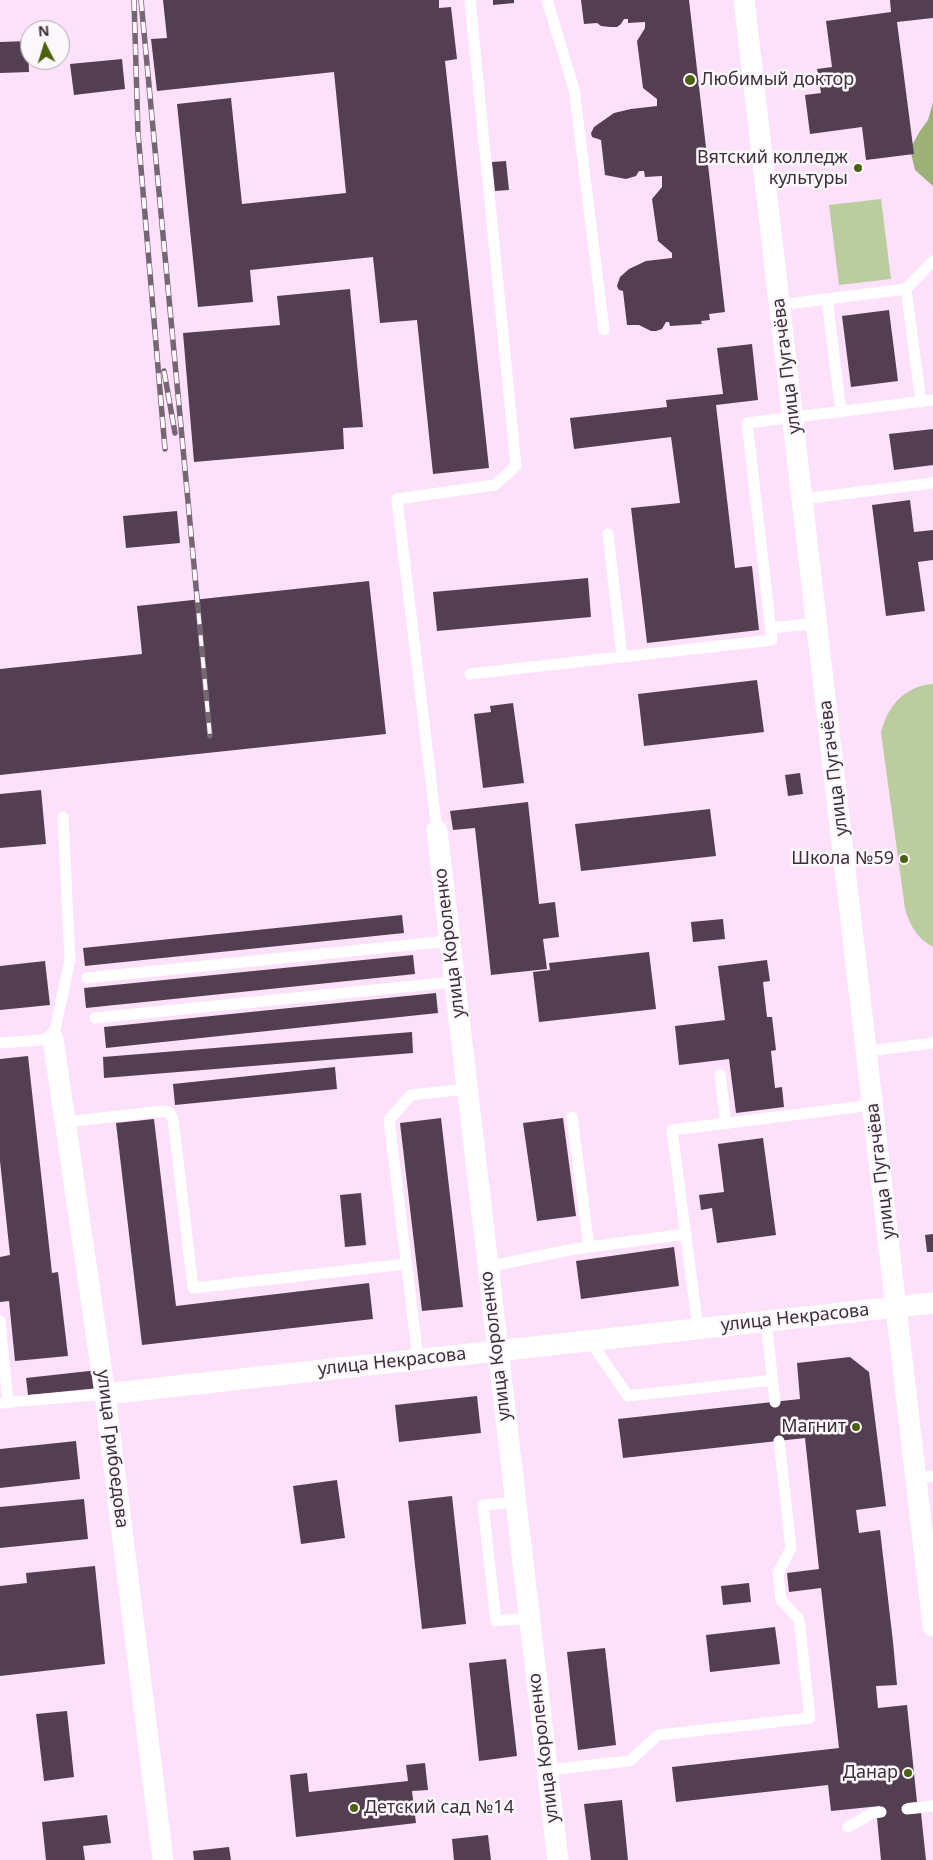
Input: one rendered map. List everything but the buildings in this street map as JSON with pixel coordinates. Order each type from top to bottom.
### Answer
[{"type":"street","name":"улица Пугачёва","points":[[744,0],[897,1307],[925,1477],[933,1626]]},
{"type":"street","name":"улица Короленко","points":[[436,831],[558,1860]]},
{"type":"street","name":"улица Грибоедова","points":[[53,1039],[105,1394],[163,1860]]},
{"type":"street","name":"улица Некрасова","points":[[105,1394],[933,1303]]},
{"type":"lane","points":[[436,831],[397,499],[495,485],[516,466],[470,0]]},
{"type":"lane","points":[[548,0],[574,89],[604,330]]},
{"type":"lane","points":[[779,306],[906,289],[933,261]]},
{"type":"lane","points":[[906,289],[921,402]]},
{"type":"lane","points":[[827,300],[841,412]]},
{"type":"lane","points":[[470,674],[772,640],[747,423],[933,400]]},
{"type":"lane","points":[[802,499],[933,482]]},
{"type":"lane","points":[[608,534],[622,656]]},
{"type":"lane","points":[[771,628],[816,623]]},
{"type":"lane","points":[[0,1043],[53,1039],[70,960],[63,817]]},
{"type":"lane","points":[[87,978],[449,941]]},
{"type":"lane","points":[[95,1018],[454,982]]},
{"type":"lane","points":[[867,1051],[933,1043]]},
{"type":"lane","points":[[720,1075],[726,1124]]},
{"type":"lane","points":[[418,1360],[389,1120],[411,1095],[466,1089]]},
{"type":"lane","points":[[698,1329],[672,1130],[873,1105]]},
{"type":"lane","points":[[66,1122],[163,1111],[169,1112],[173,1119],[193,1288],[406,1264]]},
{"type":"lane","points":[[572,1116],[589,1247]]},
{"type":"lane","points":[[487,1267],[589,1247],[686,1234]]},
{"type":"lane","points":[[0,1321],[4,1403]]},
{"type":"lane","points":[[766,1321],[775,1402]]},
{"type":"lane","points":[[590,1341],[628,1396],[772,1380]]},
{"type":"lane","name":"улица Некрасова","points":[[4,1403],[105,1394]]},
{"type":"lane","points":[[547,1770],[630,1761],[658,1735],[810,1718],[799,1619],[781,1600],[778,1573],[791,1548],[779,1441]]},
{"type":"lane","points":[[515,1502],[484,1505],[496,1621],[529,1618]]},
{"type":"lane","points":[[907,1809],[933,1806]]},
{"type":"lane","points":[[848,1827],[873,1813],[881,1812]]},
{"type":"green space","points":[[933,102],[933,186],[915,170],[910,149],[928,120]]},
{"type":"green space","points":[[881,199],[891,279],[839,285],[829,205]]},
{"type":"green space","points":[[933,684],[933,947],[915,931],[905,909],[881,733],[892,707],[898,700],[913,689]]},
{"type":"railway","points":[[134,0],[138,133],[165,449]]},
{"type":"railway","points":[[141,0],[210,736]]},
{"type":"railway","points":[[164,371],[175,433]]},
{"type":"place","name":"Любимый доктор","points":[[690,80]]},
{"type":"place","name":"Вятский колледж культуры","points":[[858,168]]},
{"type":"place","name":"Школа №59","points":[[904,859]]},
{"type":"place","name":"Магнит","points":[[856,1427]]},
{"type":"place","name":"Данар","points":[[908,1773]]},
{"type":"place","name":"Детский сад №14","points":[[354,1808]]}]
